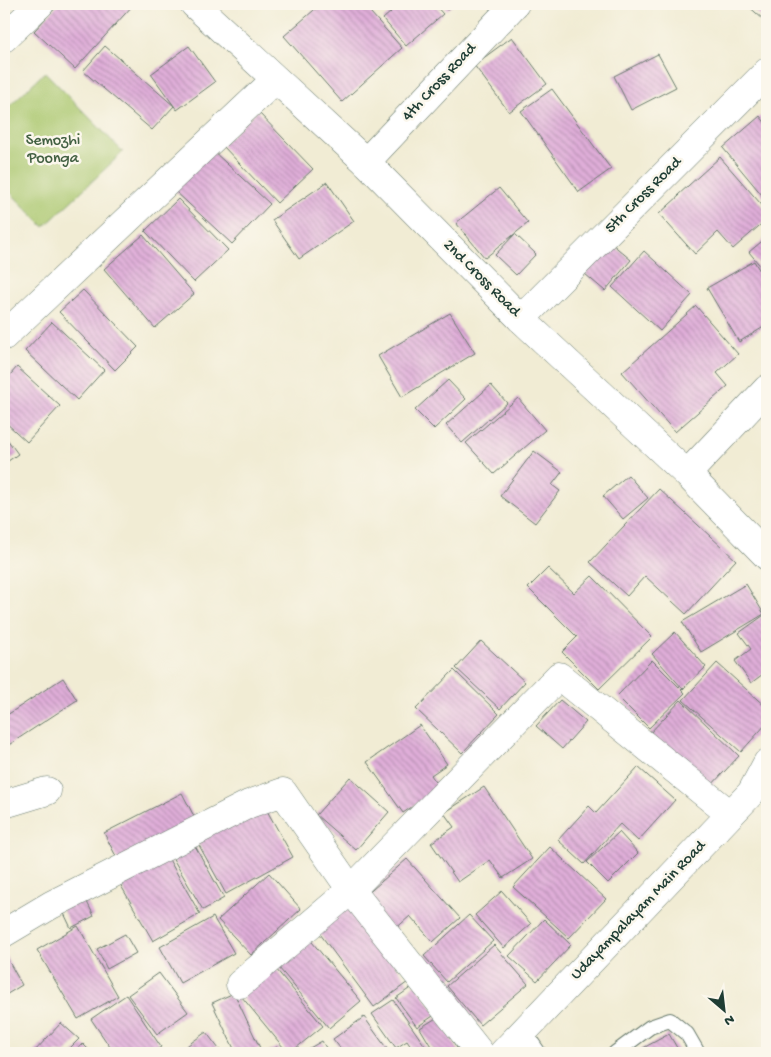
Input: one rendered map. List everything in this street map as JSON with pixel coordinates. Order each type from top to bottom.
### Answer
[{"type":"street","points":[[4,38],[40,4]]},
{"type":"street","name":"2nd Cross Road","points":[[194,4],[366,162],[521,319],[687,474],[767,556]]},
{"type":"street","name":"4th Cross Road","points":[[366,162],[515,4]]},
{"type":"street","name":"5th Cross Road","points":[[521,319],[767,72]]},
{"type":"street","points":[[4,336],[275,80]]},
{"type":"street","points":[[687,474],[767,389]]},
{"type":"street","points":[[240,984],[351,890],[559,676],[730,814]]},
{"type":"street","name":"Udayampalayam Main Road","points":[[503,1053],[751,792],[767,763]]},
{"type":"street","points":[[4,804],[47,791]]},
{"type":"street","points":[[4,933],[52,905],[249,804],[283,792],[351,890],[480,1053]]},
{"type":"lane","points":[[615,1053],[650,1027],[670,1020],[687,1034],[698,1053]]},
{"type":"lane","points":[[524,1031],[539,1053]]},
{"type":"green space","name":"Semozhi Poonga","points":[[45,72],[123,152],[44,227],[4,186],[4,177],[9,172],[4,166],[4,111]]},
{"type":"building","points":[[59,4],[134,4],[75,69],[34,31]]},
{"type":"building","points":[[321,4],[363,4],[402,48],[342,102],[284,36]]},
{"type":"building","points":[[384,4],[434,4],[443,14],[406,46],[383,19],[391,12]]},
{"type":"building","points":[[442,4],[455,4],[447,10]]},
{"type":"building","points":[[746,4],[767,4],[767,17],[764,20]]},
{"type":"building","points":[[512,37],[547,84],[509,112],[474,65]]},
{"type":"building","points":[[105,46],[174,106],[152,130],[83,71]]},
{"type":"building","points":[[189,46],[215,82],[177,110],[151,74]]},
{"type":"building","points":[[658,54],[676,87],[631,110],[614,76]]},
{"type":"building","points":[[552,89],[611,169],[579,192],[521,111]]},
{"type":"building","points":[[257,111],[313,169],[277,203],[222,145]]},
{"type":"building","points":[[760,116],[767,125],[767,201],[723,148]]},
{"type":"building","points":[[212,150],[270,204],[232,244],[174,190]]},
{"type":"building","points":[[720,157],[767,211],[767,219],[733,249],[718,232],[695,254],[659,214]]},
{"type":"building","points":[[327,182],[354,221],[299,259],[272,220]]},
{"type":"building","points":[[499,188],[528,223],[485,258],[456,223]]},
{"type":"building","points":[[178,199],[228,250],[194,282],[145,231]]},
{"type":"building","points":[[515,234],[536,254],[516,275],[495,255]]},
{"type":"building","points":[[143,235],[194,294],[155,328],[104,269]]},
{"type":"building","points":[[767,237],[767,274],[749,252]]},
{"type":"building","points":[[611,243],[631,260],[605,291],[585,274]]},
{"type":"building","points":[[644,251],[692,295],[660,331],[612,287]]},
{"type":"building","points":[[754,261],[767,283],[767,325],[739,342],[707,288]]},
{"type":"building","points":[[83,290],[138,347],[115,370],[59,312]]},
{"type":"building","points":[[696,306],[738,354],[717,373],[728,386],[675,432],[622,372]]},
{"type":"building","points":[[450,313],[475,353],[402,397],[378,356]]},
{"type":"building","points":[[52,322],[104,370],[77,400],[25,351]]},
{"type":"building","points":[[17,367],[60,406],[27,442],[4,421],[4,382]]},
{"type":"building","points":[[448,380],[466,399],[434,429],[415,410]]},
{"type":"building","points":[[491,385],[507,403],[462,443],[446,425]]},
{"type":"building","points":[[518,398],[545,430],[494,474],[466,443]]},
{"type":"building","points":[[4,435],[18,454],[4,464]]},
{"type":"building","points":[[534,451],[562,472],[552,485],[560,491],[535,523],[500,496]]},
{"type":"building","points":[[628,475],[648,498],[623,519],[603,496]]},
{"type":"building","points":[[659,489],[736,560],[686,614],[645,576],[627,596],[590,562]]},
{"type":"building","points":[[548,568],[574,593],[592,576],[652,637],[599,689],[562,652],[577,637],[528,588]]},
{"type":"building","points":[[746,584],[764,614],[701,652],[682,622]]},
{"type":"building","points":[[767,613],[767,671],[751,683],[735,661],[751,649],[739,633]]},
{"type":"building","points":[[675,632],[706,667],[683,689],[652,654]]},
{"type":"building","points":[[481,641],[525,682],[500,709],[456,668]]},
{"type":"building","points":[[652,660],[685,693],[649,728],[617,696]]},
{"type":"building","points":[[717,663],[767,708],[767,723],[741,752],[683,700]]},
{"type":"building","points":[[454,670],[499,714],[462,753],[416,709]]},
{"type":"building","points":[[63,678],[77,700],[4,748],[4,717]]},
{"type":"building","points":[[560,700],[586,722],[562,749],[536,726]]},
{"type":"building","points":[[681,700],[739,756],[708,789],[649,734]]},
{"type":"building","points":[[420,725],[447,764],[431,775],[440,788],[403,813],[367,762]]},
{"type":"building","points":[[638,767],[675,800],[638,841],[620,824],[584,864],[558,840],[589,806],[596,813]]},
{"type":"building","points":[[350,777],[389,812],[356,850],[316,815]]},
{"type":"building","points":[[484,787],[532,859],[503,878],[490,860],[458,882],[431,843],[454,827],[444,813]]},
{"type":"building","points":[[182,793],[197,822],[119,862],[104,833]]},
{"type":"building","points":[[261,800],[293,857],[226,894],[195,838]]},
{"type":"building","points":[[619,832],[638,853],[608,883],[587,862]]},
{"type":"building","points":[[194,844],[224,898],[203,910],[172,857]]},
{"type":"building","points":[[550,847],[606,899],[569,938],[513,887]]},
{"type":"building","points":[[163,849],[200,914],[153,941],[116,877]]},
{"type":"building","points":[[407,859],[460,918],[433,942],[410,916],[393,931],[364,897]]},
{"type":"building","points":[[269,873],[301,909],[251,955],[218,920]]},
{"type":"building","points":[[502,891],[531,924],[504,948],[475,915]]},
{"type":"building","points":[[84,896],[94,916],[71,928],[61,907]]},
{"type":"building","points":[[346,898],[408,982],[374,1007],[312,923]]},
{"type":"building","points":[[469,915],[493,941],[447,982],[424,956]]},
{"type":"building","points":[[213,917],[234,953],[180,983],[160,947]]},
{"type":"building","points":[[544,919],[571,945],[537,981],[509,956]]},
{"type":"building","points":[[78,926],[118,996],[78,1019],[37,950]]},
{"type":"building","points":[[125,934],[136,953],[107,969],[97,949]]},
{"type":"building","points":[[307,936],[361,1001],[329,1028],[274,962]]},
{"type":"building","points":[[494,945],[528,984],[480,1025],[447,986]]},
{"type":"building","points":[[4,953],[22,985],[4,996]]},
{"type":"building","points":[[271,963],[323,1026],[290,1053],[288,1053],[237,991]]},
{"type":"building","points":[[159,973],[188,1012],[157,1034],[128,995]]},
{"type":"building","points":[[416,984],[436,1014],[417,1027],[396,998]]},
{"type":"building","points":[[234,993],[260,1048],[249,1053],[236,1053],[212,1003]]},
{"type":"building","points":[[126,995],[161,1047],[152,1053],[114,1053],[91,1019]]},
{"type":"building","points":[[393,1000],[430,1053],[415,1053],[407,1041],[396,1048],[372,1014]]},
{"type":"building","points":[[364,1017],[390,1053],[344,1053],[333,1039]]},
{"type":"building","points":[[438,1017],[460,1053],[435,1053],[420,1028]]},
{"type":"building","points":[[61,1023],[79,1039],[65,1053],[33,1053]]},
{"type":"building","points":[[206,1032],[222,1053],[177,1053]]},
{"type":"building","points":[[669,1034],[680,1053],[634,1053]]},
{"type":"building","points":[[322,1041],[329,1053],[301,1053]]},
{"type":"building","points":[[83,1044],[92,1053],[73,1053]]},
{"type":"building","points":[[277,1047],[280,1053],[265,1053]]}]
